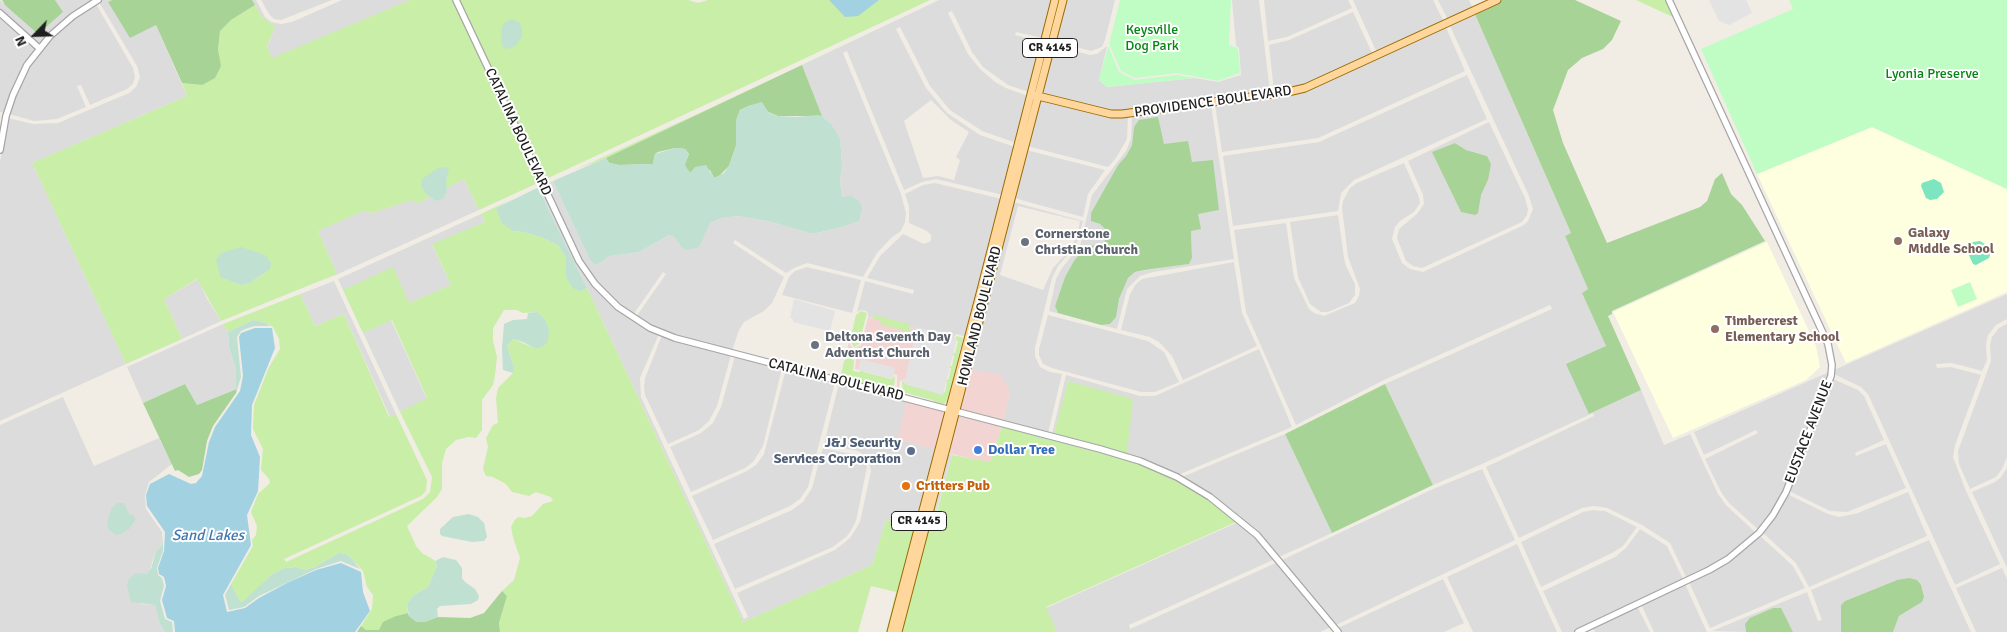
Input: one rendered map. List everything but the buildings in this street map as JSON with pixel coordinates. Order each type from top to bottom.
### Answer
[{"type":"main road","name":"HOWLAND BOULEVARD","points":[[898,632],[1034,95],[1055,0]]},
{"type":"main road","name":"HOWLAND BOULEVARD","points":[[1034,95],[1063,0]]},
{"type":"main road","name":"PROVIDENCE BOULEVARD","points":[[1034,95],[1103,112],[1122,114],[1288,92],[1305,88],[1497,0]]},
{"type":"main road","name":"HOWLAND BOULEVARD","points":[[891,632],[953,411]]},
{"type":"street","points":[[0,150],[6,116],[13,95],[24,71],[39,48],[73,16],[98,0]]},
{"type":"street","name":"CATALINA BOULEVARD","points":[[456,0],[580,261],[595,284],[618,307],[650,328],[675,338],[1140,461],[1176,477],[1210,497],[1257,535],[1338,632]]},
{"type":"street","name":"EUSTACE AVENUE","points":[[1578,632],[1709,570],[1728,559],[1759,533],[1773,515],[1786,492],[1831,376],[1832,365],[1828,344],[1669,0]]},
{"type":"street","points":[[0,13],[39,48]]},
{"type":"shaded area","points":[[0,0],[5,5],[63,13],[55,0],[93,0],[39,45],[0,10]]},
{"type":"shaded area","points":[[102,0],[112,0],[108,2],[156,25],[187,96],[32,163],[126,364],[0,421],[0,162],[8,118],[33,124],[58,123],[129,93],[136,87],[140,77],[137,66],[99,2]]},
{"type":"shaded area","points":[[252,0],[256,0],[265,17],[271,22],[281,24],[292,22],[342,0],[410,0],[272,59],[267,48],[275,26],[262,17]]},
{"type":"shaded area","points":[[261,0],[332,0],[281,20],[274,19],[269,14]]},
{"type":"shaded area","points":[[939,0],[1053,0],[1043,38],[1016,32],[1015,35],[1042,42],[1029,92],[1008,85],[983,67],[972,52],[952,11],[948,13],[968,54],[980,69],[995,82],[1028,96],[1016,143],[982,131],[950,110],[930,86],[900,27],[896,29],[926,88],[947,113],[980,135],[1015,147],[1003,195],[936,179],[922,182],[904,190],[847,51],[843,53],[901,194],[906,213],[901,231],[891,238],[877,253],[863,277],[807,263],[786,273],[735,240],[733,243],[784,277],[772,303],[764,311],[744,322],[739,330],[732,351],[676,336],[636,317],[666,274],[663,272],[633,315],[619,305],[596,283],[581,260],[546,184],[553,181],[589,258],[600,261],[610,256],[639,252],[669,235],[674,237],[681,247],[701,239],[710,223],[721,218],[738,216],[768,221],[813,234],[859,221],[842,197],[840,138],[832,125],[822,116],[802,65]],"holes":[[[931,100],[951,120],[969,132],[956,157],[960,160],[954,180],[938,176],[923,178],[904,121]]]},
{"type":"shaded area","points":[[1065,0],[1115,0],[1102,47],[1091,51],[1054,41]]},
{"type":"shaded area","points":[[1232,0],[1259,0],[1270,92],[1112,112],[1040,94],[1053,45],[1090,55],[1097,54],[1107,46],[1099,80],[1107,87],[1195,78],[1218,82],[1241,75],[1239,48],[1236,46]]},
{"type":"shaded area","points":[[1264,0],[1348,0],[1352,8],[1287,37],[1268,41]]},
{"type":"shaded area","points":[[1353,0],[1433,0],[1444,22],[1377,53]]},
{"type":"shaded area","points":[[1438,0],[1469,0],[1473,9],[1448,20]]},
{"type":"shaded area","points":[[1709,0],[1746,0],[1752,13],[1729,25],[1719,21]]},
{"type":"shaded area","points":[[96,4],[133,68],[135,77],[133,84],[127,89],[90,105],[81,85],[77,86],[86,107],[57,119],[34,121],[9,114],[15,95],[29,66],[51,37],[75,17]]},
{"type":"shaded area","points":[[1353,12],[1373,55],[1299,89],[1274,92],[1269,45],[1289,40]]},
{"type":"shaded area","points":[[1474,12],[1571,233],[1565,236],[1588,289],[1582,293],[1606,346],[1589,414],[1641,390],[1664,445],[1690,434],[1718,494],[1726,505],[1756,533],[1727,557],[1687,579],[1670,543],[1642,525],[1607,508],[1594,506],[1582,508],[1519,538],[1486,467],[1594,416],[1593,413],[1433,485],[1385,384],[1552,309],[1550,305],[1384,380],[1296,425],[1246,312],[1234,230],[1286,223],[1294,278],[1309,309],[1314,313],[1324,316],[1355,303],[1360,289],[1348,257],[1342,208],[1343,201],[1350,188],[1357,183],[1404,163],[1420,203],[1414,212],[1400,221],[1395,227],[1392,239],[1402,263],[1410,269],[1423,272],[1524,225],[1528,221],[1533,209],[1529,196],[1449,24]]},
{"type":"shaded area","points":[[0,16],[36,49],[18,77],[5,113],[0,112]]},
{"type":"shaded area","points":[[512,19],[519,22],[522,29],[522,37],[515,46],[506,49],[501,41],[502,27],[504,23]]},
{"type":"shaded area","points":[[1445,25],[1465,71],[1318,138],[1222,152],[1215,104],[1300,93]]},
{"type":"shaded area","points":[[1467,75],[1487,119],[1354,180],[1341,193],[1338,211],[1233,226],[1223,156],[1319,142]]},
{"type":"shaded area","points":[[1039,98],[1128,116],[1127,139],[1116,158],[1108,167],[1027,146]]},
{"type":"shaded area","points":[[762,102],[769,113],[778,116],[818,115],[822,116],[832,125],[840,138],[842,197],[851,196],[859,201],[862,208],[859,221],[813,234],[768,221],[738,216],[721,218],[710,223],[699,247],[687,250],[681,247],[674,237],[669,235],[639,252],[610,256],[595,265],[589,258],[553,181],[606,158],[609,163],[619,165],[653,164],[655,154],[675,148],[685,149],[689,154],[685,165],[690,173],[695,167],[706,165],[714,178],[724,173],[729,166],[736,146],[736,121],[740,110]]},
{"type":"shaded area","points":[[1211,105],[1234,259],[1153,272],[1140,276],[1127,289],[1117,329],[1101,325],[1110,324],[1115,317],[1119,299],[1128,278],[1135,272],[1189,264],[1192,258],[1191,231],[1198,214],[1192,162],[1134,127],[1132,145],[1118,165],[1091,213],[1091,221],[1100,224],[1106,230],[1108,237],[1104,242],[1083,248],[1065,277],[1055,306],[1058,313],[1091,322],[1049,311],[1056,279],[1062,268],[1080,246],[1092,195],[1126,151],[1131,139],[1132,115]]},
{"type":"shaded area","points":[[1489,122],[1525,198],[1528,209],[1527,215],[1522,222],[1422,268],[1413,266],[1406,261],[1397,238],[1399,229],[1417,214],[1424,204],[1423,195],[1408,161]],"holes":[[[1455,143],[1466,150],[1487,156],[1488,180],[1481,194],[1461,212],[1433,152]]]},
{"type":"shaded area","name":"Galaxy Middle School","points":[[1872,127],[2007,189],[2007,292],[1846,363],[1757,174]]},
{"type":"shaded area","points":[[1026,150],[1105,170],[1088,194],[1083,217],[1014,198]]},
{"type":"shaded area","points":[[445,167],[449,169],[446,182],[447,191],[443,199],[435,201],[425,193],[421,185],[422,179],[438,168]]},
{"type":"shaded area","points":[[464,179],[479,210],[314,285],[337,274],[318,231],[363,211],[372,213],[411,200],[418,203],[430,197],[435,201],[447,191],[446,188]]},
{"type":"shaded area","points":[[935,183],[1002,199],[957,368],[964,336],[956,334],[953,338],[868,317],[866,311],[861,310],[857,312],[865,281],[913,294],[914,290],[867,278],[880,256],[903,234],[924,244],[931,241],[931,235],[927,231],[909,223],[909,206],[905,194],[923,185]]},
{"type":"shaded area","points":[[542,186],[577,262],[593,285],[617,309],[659,334],[640,378],[641,397],[744,619],[748,617],[737,593],[835,550],[850,538],[860,522],[871,471],[868,458],[858,451],[824,444],[839,383],[907,400],[936,450],[915,527],[886,520],[872,565],[743,622],[550,213],[539,187]]},
{"type":"shaded area","points":[[539,187],[587,288],[580,291],[573,288],[566,277],[566,258],[558,245],[538,236],[513,231],[502,223],[496,208]]},
{"type":"shaded area","points":[[1013,202],[1083,221],[1076,245],[1058,266],[1052,278],[1035,348],[1035,356],[1040,367],[1050,372],[1062,374],[1048,433],[1003,421],[1010,392],[969,370]],"holes":[[[1018,206],[1080,221],[1077,237],[1069,251],[1053,268],[1043,290],[1000,275]]]},
{"type":"shaded area","points":[[481,214],[485,222],[432,245],[451,285],[409,303],[363,333],[338,279]]},
{"type":"shaded area","points":[[1338,215],[1344,258],[1355,284],[1355,295],[1349,303],[1328,312],[1321,312],[1310,304],[1298,277],[1290,222]]},
{"type":"shaded area","name":"Timbercrest Elementary School","points":[[1767,242],[1816,346],[1820,367],[1806,380],[1673,438],[1613,312]]},
{"type":"shaded area","points":[[241,247],[265,255],[271,263],[270,269],[250,283],[241,285],[221,278],[216,260],[221,253]]},
{"type":"shaded area","points":[[1234,262],[1242,313],[1257,346],[1183,380],[1172,356],[1159,342],[1150,337],[1121,330],[1130,294],[1136,284],[1142,279]]},
{"type":"shaded area","points":[[807,267],[861,280],[852,313],[782,295],[789,277],[795,271]]},
{"type":"shaded area","points":[[198,279],[206,297],[221,321],[182,339],[164,299]]},
{"type":"shaded area","points":[[334,281],[396,414],[390,417],[344,314],[315,326],[300,294]]},
{"type":"shaded area","points":[[2007,294],[2007,319],[1996,325],[1988,335],[1986,345],[1987,360],[1982,371],[1952,363],[1936,364],[1937,368],[1951,367],[1981,375],[1955,445],[1953,457],[1966,491],[2000,564],[1955,585],[1868,394],[1861,387],[1834,374],[1834,370]]},
{"type":"shaded area","points":[[794,299],[835,311],[830,331],[793,322],[793,319],[790,318]]},
{"type":"shaded area","points":[[538,312],[545,320],[549,330],[548,341],[542,347],[534,348],[513,339],[507,346],[513,365],[513,373],[503,370],[504,324],[513,320],[527,319],[528,313]]},
{"type":"shaded area","points":[[1048,315],[1148,341],[1164,352],[1179,382],[1155,392],[1141,392],[1043,364],[1039,355],[1039,349]]},
{"type":"shaded area","points":[[868,317],[953,338],[905,380],[900,381],[899,386],[902,393],[931,402],[891,392],[897,387],[897,375],[860,367],[859,370],[855,369],[856,360],[854,357],[850,354],[845,357],[849,342],[853,349],[861,345]]},
{"type":"shaded area","points":[[253,320],[270,326],[248,328],[241,331],[237,337],[241,377],[236,393],[236,369],[229,347],[228,332]]},
{"type":"shaded area","points":[[391,320],[427,399],[400,412],[363,333]]},
{"type":"shaded area","points":[[223,324],[228,332],[229,347],[236,369],[237,389],[197,405],[185,384],[143,403],[127,367]]},
{"type":"shaded area","points":[[2007,324],[2007,457],[1996,477],[1970,489],[1959,464],[1958,451],[1991,361],[1990,345],[1992,337],[1999,328]]},
{"type":"shaded area","points":[[917,327],[957,338],[943,395],[904,384]]},
{"type":"shaded area","points":[[662,335],[731,355],[717,406],[709,421],[699,430],[668,444],[645,395],[644,387],[645,378]]},
{"type":"shaded area","points":[[1259,349],[1292,427],[1178,475],[1150,461],[1127,454],[1068,381],[1055,434],[1052,434],[1066,375],[1140,396],[1155,396]]},
{"type":"shaded area","points":[[735,356],[782,368],[763,446],[753,462],[745,468],[691,492],[670,447],[701,433],[713,423],[721,407]]},
{"type":"shaded area","points":[[861,359],[895,368],[893,379],[858,370]]},
{"type":"shaded area","points":[[786,369],[835,382],[808,487],[800,499],[790,506],[713,540],[692,496],[756,465],[764,454]]},
{"type":"shaded area","points":[[969,370],[1000,374],[1010,392],[1003,423],[959,410]]},
{"type":"shaded area","points":[[1829,372],[1784,491],[1759,530],[1729,503],[1721,492],[1705,459],[1758,433],[1756,430],[1704,455],[1694,432]]},
{"type":"shaded area","points":[[1833,379],[1858,390],[1864,396],[1884,440],[1855,453],[1856,456],[1886,444],[1906,488],[1847,512],[1830,511],[1789,491]]},
{"type":"shaded area","points":[[63,397],[94,466],[159,438],[172,464],[149,482],[145,495],[146,509],[162,532],[163,544],[156,551],[153,559],[141,604],[155,605],[159,622],[165,632],[0,632],[0,425]]},
{"type":"shaded area","points":[[907,400],[947,411],[936,450],[897,439]]},
{"type":"shaded area","points":[[958,414],[1002,427],[990,463],[947,453]]},
{"type":"shaded area","points":[[1285,434],[1332,533],[1279,557],[1241,518],[1212,496],[1182,477]]},
{"type":"shaded area","points":[[823,448],[856,455],[864,460],[867,467],[856,521],[852,529],[847,536],[833,547],[735,589],[714,544],[792,510],[803,502],[812,488]]},
{"type":"shaded area","points":[[947,453],[952,455],[931,531],[926,530]]},
{"type":"shaded area","points":[[2007,468],[2007,568],[1972,492],[1995,482]]},
{"type":"shaded area","points":[[1482,469],[1515,540],[1338,624],[1335,625],[1282,560],[1433,489]]},
{"type":"shaded area","points":[[1908,492],[1927,536],[1809,587],[1796,563],[1762,532],[1787,494],[1828,514],[1839,517],[1858,513]]},
{"type":"shaded area","points":[[118,503],[124,503],[129,514],[133,515],[136,519],[129,529],[116,535],[109,530],[107,523],[111,509]]},
{"type":"shaded area","points":[[1593,510],[1605,511],[1637,527],[1623,546],[1612,553],[1541,587],[1521,542],[1583,512]]},
{"type":"shaded area","points":[[469,514],[478,517],[484,523],[487,537],[484,541],[472,542],[440,534],[440,529],[453,517]]},
{"type":"shaded area","points":[[1228,514],[1255,537],[1275,559],[1129,625],[1130,629],[1278,562],[1331,627],[1320,632],[1057,632],[1046,608],[1236,523]]},
{"type":"shaded area","points":[[1640,529],[1667,546],[1684,581],[1574,632],[1562,632],[1543,591],[1615,557],[1626,548]]},
{"type":"shaded area","points":[[1759,535],[1793,566],[1805,588],[1710,628],[1689,582]]},
{"type":"shaded area","points":[[1929,540],[1971,632],[1893,632],[1899,616],[1922,602],[1897,580],[1845,601],[1841,605],[1841,632],[1793,632],[1780,608],[1773,608],[1745,624],[1746,632],[1712,631],[1807,592],[1818,621],[1822,620],[1811,590]]},
{"type":"shaded area","points":[[163,544],[163,551],[157,568],[158,575],[162,578],[164,586],[160,601],[165,619],[172,622],[173,632],[165,632],[159,622],[155,605],[131,602],[127,586],[129,579],[136,573],[147,574],[151,569],[156,551]]},
{"type":"shaded area","points":[[1517,544],[1557,632],[1473,632],[1447,577]]},
{"type":"shaded area","points":[[339,553],[346,554],[360,569],[341,561],[316,569],[259,596],[244,607],[229,610],[225,595],[231,584],[239,600],[242,602],[274,573],[285,568],[296,567],[305,570],[315,567]]},
{"type":"shaded area","points":[[443,557],[456,560],[462,568],[462,578],[475,589],[479,596],[478,600],[471,604],[440,606],[437,609],[438,617],[425,622],[416,622],[409,616],[407,604],[413,596],[428,587],[437,566],[435,561]]},
{"type":"shaded area","points":[[2002,568],[2007,579],[2007,632],[1976,632],[1956,588]]},
{"type":"shaded area","points":[[1443,579],[1464,623],[1444,632],[1341,632],[1338,628]]},
{"type":"shaded area","points":[[1685,584],[1707,632],[1654,632],[1641,604]]},
{"type":"shaded area","points":[[1637,606],[1650,632],[1595,632],[1592,627]]},
{"type":"green space","points":[[2,0],[55,0],[63,12],[38,34],[5,5]]},
{"type":"green space","points":[[112,0],[252,0],[255,5],[231,20],[220,31],[218,50],[221,66],[215,78],[202,85],[182,83],[156,25],[130,38],[108,2]]},
{"type":"green space","points":[[410,0],[454,0],[540,182],[479,210],[464,179],[446,188],[448,175],[425,193],[430,197],[418,203],[411,200],[372,213],[363,211],[318,231],[337,274],[221,321],[197,279],[164,299],[182,339],[126,364],[32,163],[187,96],[182,83],[202,85],[220,66],[218,50],[220,31],[231,20],[255,5],[262,17],[275,26],[267,47],[272,58]],"holes":[[[263,274],[250,283],[241,285],[221,278],[221,276]]]},
{"type":"green space","points":[[459,0],[688,0],[698,3],[708,0],[930,0],[544,180]]},
{"type":"green space","name":"Keysville Dog Park","points":[[1120,0],[1231,0],[1229,45],[1238,48],[1240,73],[1218,81],[1177,73],[1135,78],[1121,71],[1109,44]]},
{"type":"green space","points":[[1502,0],[1575,0],[1621,21],[1612,40],[1603,49],[1582,58],[1568,70],[1553,110],[1563,143],[1607,243],[1700,207],[1707,201],[1715,179],[1722,173],[1731,194],[1742,205],[1765,241],[1612,311],[1612,314],[1608,316],[1641,390],[1589,414],[1566,364],[1606,346],[1582,293],[1588,289],[1565,236],[1571,233],[1474,12]]},
{"type":"green space","points":[[1636,0],[1667,0],[1675,18]]},
{"type":"green space","name":"Lyonia Preserve","points":[[1789,0],[2007,0],[2007,189],[1872,127],[1757,174],[1701,49],[1793,9]]},
{"type":"green space","points":[[925,7],[606,158],[575,170],[708,109]]},
{"type":"green space","points":[[1108,46],[1119,72],[1135,80],[1177,75],[1195,78],[1107,87],[1099,80]]},
{"type":"green space","points":[[802,65],[822,116],[778,116],[751,105],[740,110],[736,121],[736,146],[729,166],[719,176],[714,178],[710,170],[690,173],[684,165],[689,154],[685,149],[675,148],[658,152],[655,154],[653,164],[619,165],[609,163],[606,158]]},
{"type":"green space","points":[[1158,117],[1164,144],[1188,141],[1192,162],[1213,160],[1219,210],[1198,214],[1201,229],[1191,231],[1192,258],[1189,264],[1135,272],[1128,278],[1119,299],[1116,317],[1110,324],[1101,325],[1058,313],[1055,306],[1065,277],[1074,261],[1084,248],[1104,242],[1107,237],[1106,230],[1100,224],[1091,221],[1091,213],[1118,165],[1132,145],[1134,127],[1139,120]]},
{"type":"green space","points":[[1455,143],[1466,150],[1487,156],[1491,164],[1488,180],[1481,195],[1478,213],[1475,215],[1461,212],[1432,152]]},
{"type":"green space","points":[[1934,179],[1941,183],[1944,192],[1937,199],[1930,200],[1926,198],[1921,186],[1922,183]]},
{"type":"green space","points":[[510,200],[496,208],[513,231],[538,236],[558,245],[566,258],[566,266],[587,288],[743,622],[872,565],[886,520],[915,527],[888,632],[886,632],[896,592],[871,586],[858,632],[500,632],[499,623],[507,596],[502,591],[514,580],[520,558],[511,527],[518,517],[532,516],[543,504],[553,501],[551,497],[536,492],[529,496],[512,492],[506,484],[493,477],[486,476],[483,469],[488,447],[486,438],[493,425],[498,423],[496,398],[498,388],[513,373],[513,365],[507,346],[513,339],[534,348],[545,320],[538,312],[523,313],[517,310],[504,310],[493,328],[493,341],[497,357],[493,385],[482,400],[482,430],[476,438],[468,437],[456,440],[446,449],[442,463],[442,489],[437,497],[407,526],[416,546],[422,553],[434,560],[437,566],[428,587],[413,596],[407,604],[408,613],[396,616],[379,630],[366,630],[361,626],[372,609],[373,595],[367,587],[363,571],[346,554],[339,553],[315,567],[305,570],[296,567],[285,568],[274,573],[255,592],[242,602],[239,600],[231,584],[253,546],[252,540],[256,535],[257,526],[251,512],[258,494],[270,483],[261,470],[263,449],[253,429],[254,405],[269,367],[280,349],[279,339],[273,327],[266,323],[253,320],[228,332],[223,324],[300,294],[315,326],[344,314],[389,417],[396,414],[427,480],[426,491],[421,496],[284,559],[286,562],[423,499],[430,492],[432,477],[400,412],[427,398],[392,320],[363,333],[343,290],[393,267],[409,303],[451,285],[432,244],[485,222],[481,214]]},
{"type":"green space","points":[[1980,241],[1988,246],[1991,252],[1989,258],[1976,265],[1973,264],[1967,251],[1968,246],[1973,242]]},
{"type":"green space","points":[[1970,282],[1977,299],[1958,307],[1951,290]]},
{"type":"green space","points":[[861,311],[867,313],[859,344],[854,347],[850,340],[856,315]]},
{"type":"green space","points":[[875,315],[909,324],[909,332],[880,324],[881,321],[874,319]]},
{"type":"green space","points":[[956,336],[963,338],[947,402],[943,404],[936,403],[932,400],[903,392],[902,381],[945,392],[947,382],[945,379],[948,380],[951,369],[949,366],[952,366],[954,356],[952,354],[955,353],[958,341],[955,340]]},
{"type":"green space","points":[[849,356],[854,361],[853,371],[860,372],[862,368],[864,372],[892,379],[895,376],[894,388],[889,391],[842,378],[844,361]]},
{"type":"green space","points":[[1068,381],[1133,399],[1127,454],[1150,461],[1178,475],[1054,434]]},
{"type":"green space","points":[[185,384],[197,405],[237,389],[213,426],[207,441],[202,470],[199,474],[189,477],[178,470],[175,471],[143,403]]},
{"type":"green space","points":[[1385,384],[1433,485],[1332,533],[1285,434]]},
{"type":"green space","points":[[1002,427],[1139,463],[1176,479],[1208,499],[1236,522],[1046,607],[1057,632],[900,632],[926,530],[932,531],[952,455],[990,462]]},
{"type":"green space","points":[[1909,578],[1917,580],[1921,585],[1924,597],[1922,602],[1899,616],[1893,632],[1841,632],[1841,605],[1845,601],[1897,580]]},
{"type":"green space","points":[[502,591],[507,596],[499,623],[500,632],[357,632],[361,626],[366,630],[379,630],[383,622],[408,613],[416,621],[424,622],[438,617],[470,618],[484,613]]},
{"type":"green space","points":[[1773,608],[1781,608],[1793,632],[1746,632],[1745,624],[1750,618]]},
{"type":"water","points":[[829,0],[879,0],[858,16],[845,17]]},
{"type":"water","name":"Sand Lakes","points":[[255,328],[272,328],[275,348],[252,405],[251,435],[260,457],[258,491],[247,515],[251,545],[223,595],[227,612],[245,608],[287,583],[316,570],[341,563],[361,572],[363,592],[370,611],[355,632],[175,632],[174,621],[167,618],[162,600],[166,586],[164,577],[159,574],[158,568],[164,551],[165,532],[147,506],[146,495],[150,484],[169,474],[191,484],[196,483],[202,476],[209,442],[215,427],[240,391],[243,376],[239,337],[241,333]]},
{"type":"place","name":"Galaxy Middle School","points":[[1898,241]]},
{"type":"place","name":"Cornerstone Christian Church","points":[[1025,242]]},
{"type":"place","name":"Timbercrest Elementary School","points":[[1715,329]]},
{"type":"place","name":"Deltona Seventh Day Adventist Church","points":[[815,345]]},
{"type":"place","name":"Dollar Tree","points":[[978,450]]},
{"type":"place","name":"J&J Security Services Corporation","points":[[911,451]]},
{"type":"place","name":"Critters Pub","points":[[906,486]]}]
